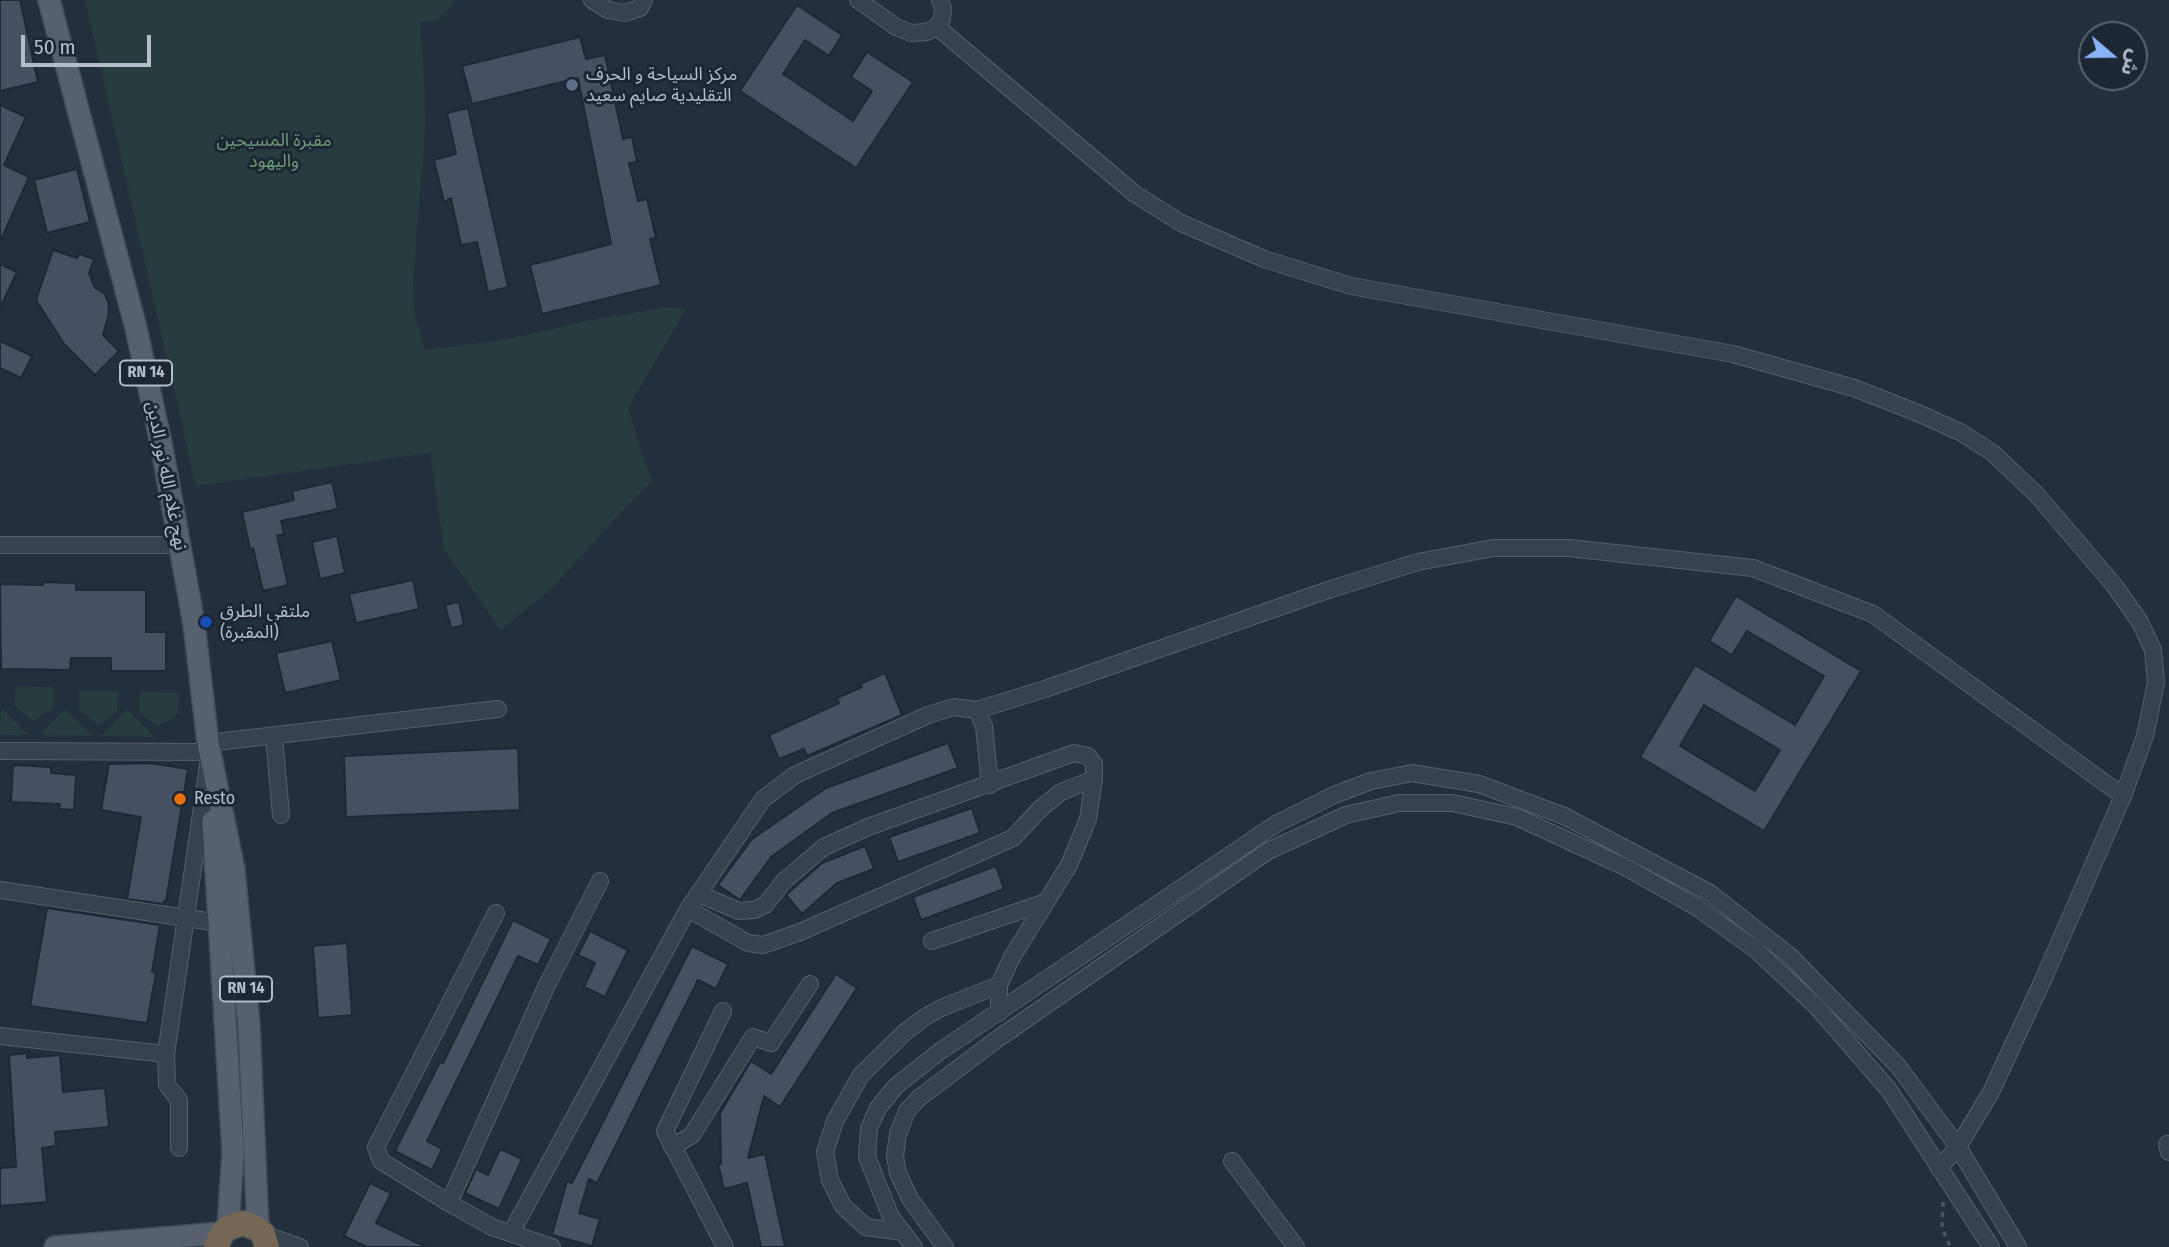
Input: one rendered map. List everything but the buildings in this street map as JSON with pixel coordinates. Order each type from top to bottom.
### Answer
[{"type":"highway","points":[[222,1236],[243,1223],[262,1237]]},
{"type":"main road","name":"نهج غلام الله نور الدين","points":[[49,0],[136,328],[194,624],[209,748]]},
{"type":"main road","name":"RN 14","points":[[209,748],[229,923],[249,1025],[262,1237]]},
{"type":"main road","name":"RN 14","points":[[222,1236],[233,1152],[229,923]]},
{"type":"main road","points":[[55,1247],[222,1236]]},
{"type":"street","points":[[592,0],[608,10],[625,13],[640,8],[644,0]]},
{"type":"street","points":[[858,0],[896,27],[911,33],[927,32],[936,27],[942,19],[940,0]]},
{"type":"street","points":[[936,27],[1135,194],[1181,223],[1264,259],[1351,286],[1733,354],[1854,388],[1939,422],[1993,453],[2037,495],[2114,585],[2140,622],[2153,650],[2156,683],[2144,736],[2123,796],[2009,1056],[1980,1112],[1942,1172]]},
{"type":"street","points":[[0,545],[180,545]]},
{"type":"street","points":[[512,1233],[688,909],[763,799],[794,775],[928,715],[954,707],[977,710],[1045,690],[1328,590],[1418,562],[1493,548],[1569,548],[1753,568],[1874,614],[2123,796]]},
{"type":"street","points":[[0,751],[209,748],[274,737],[498,709]]},
{"type":"street","points":[[977,710],[984,726],[990,785]]},
{"type":"street","points":[[274,737],[281,815]]},
{"type":"street","points":[[179,1148],[179,1100],[167,1085],[166,1054],[209,748]]},
{"type":"street","points":[[699,894],[739,911],[754,910],[765,905],[784,881],[824,847],[868,827],[1074,753],[1088,756],[1094,764],[1088,818],[1069,865],[1012,957],[999,985],[999,1013]]},
{"type":"street","points":[[914,1247],[891,1217],[867,1157],[869,1128],[878,1108],[896,1086],[939,1052],[1276,824],[1334,795],[1371,781],[1412,773],[1479,784],[1564,816],[1710,892],[1790,956],[1889,1057],[1958,1147],[2018,1247]]},
{"type":"street","points":[[688,909],[748,943],[764,944],[800,932],[1013,838],[1041,808],[1061,792],[1094,779]]},
{"type":"street","points":[[945,1247],[910,1199],[898,1173],[895,1156],[898,1134],[907,1111],[919,1098],[996,1040],[1268,851],[1346,815],[1399,803],[1452,803],[1517,817],[1625,867],[1696,907],[1755,949],[1817,1007],[1889,1090],[1991,1247]]},
{"type":"street","points":[[449,1203],[546,987],[600,881]]},
{"type":"street","points":[[0,890],[229,923]]},
{"type":"street","points":[[932,941],[1046,902]]},
{"type":"street","points":[[496,913],[376,1147],[381,1161],[449,1203],[492,1227],[552,1247]]},
{"type":"street","points":[[672,1147],[692,1135],[753,1037],[771,1043],[810,984]]},
{"type":"street","points":[[903,1233],[866,1227],[843,1206],[830,1180],[825,1152],[835,1121],[861,1075],[905,1032],[942,1008],[999,985]]},
{"type":"street","points":[[723,1011],[665,1131],[725,1247]]},
{"type":"street","points":[[0,1036],[166,1054]]},
{"type":"street","points":[[2169,1144],[2169,1152]]},
{"type":"street","points":[[1232,1161],[1296,1247]]},
{"type":"street","points":[[262,1237],[300,1247]]},
{"type":"path","points":[[1942,1172],[1942,1227],[1950,1247]]},
{"type":"green space","name":"مقبرة المسيحين واليهود","points":[[85,0],[456,0],[437,21],[420,22],[426,118],[413,282],[414,312],[425,350],[508,339],[591,320],[668,307],[686,309],[628,408],[653,480],[554,586],[501,630],[444,549],[430,453],[196,486]]},
{"type":"green space","points":[[15,686],[54,687],[53,708],[33,721],[14,706]]},
{"type":"green space","points":[[79,690],[118,691],[117,712],[98,725],[79,710]]},
{"type":"green space","points":[[140,692],[179,693],[178,714],[158,727],[139,712]]},
{"type":"green space","points":[[1,708],[29,735],[0,735]]},
{"type":"green space","points":[[65,709],[93,736],[40,735]]},
{"type":"green space","points":[[127,709],[155,737],[101,736]]},
{"type":"place","name":"مركز السياحة و الحرف التقليدية صايم سعيد","points":[[572,85]]},
{"type":"place","name":"ملتقى الطرق (المقبرة)","points":[[206,622]]},
{"type":"place","name":"Resto","points":[[180,799]]}]
